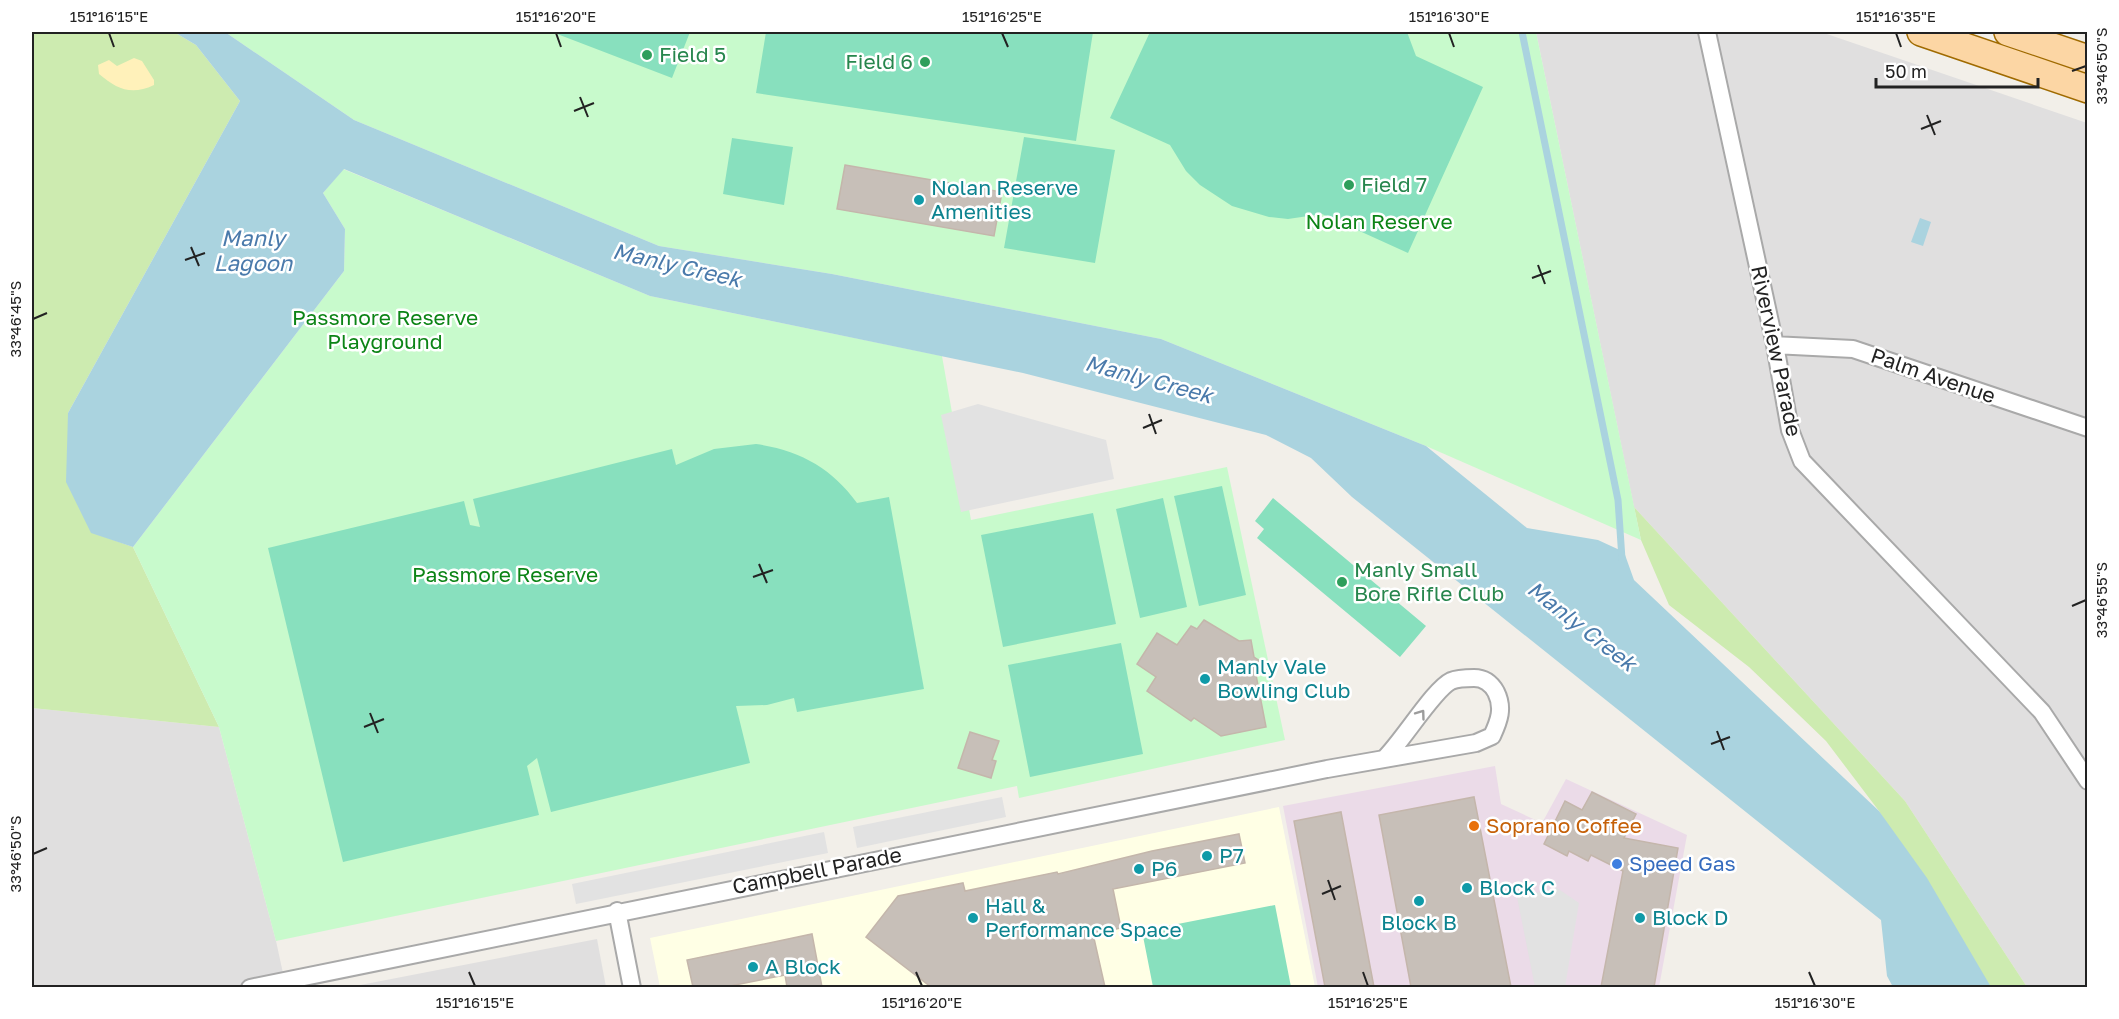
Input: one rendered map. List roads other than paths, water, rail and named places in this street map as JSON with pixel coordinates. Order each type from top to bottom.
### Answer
[{"type":"main road","points":[[1921,32],[2088,89]]},
{"type":"main road","points":[[2008,32],[2088,59]]},
{"type":"street","name":"Riverview Parade","points":[[1707,32],[1775,345],[1790,430],[1802,461],[2042,712],[2088,781]]},
{"type":"street","name":"Palm Avenue","points":[[1775,345],[1853,349],[2088,428]]},
{"type":"street","name":"Campbell Parade","points":[[250,987],[618,911],[1384,759],[1476,743],[1492,736],[1501,718],[1498,697],[1493,687],[1482,678],[1450,681],[1437,692],[1400,744],[1384,759]]},
{"type":"street","points":[[618,911],[632,987]]},
{"type":"water","name":"Manly Lagoon","points":[[174,32],[225,32],[354,120],[659,246],[832,274],[1161,339],[1426,446],[1527,528],[1598,540],[1624,552],[1634,580],[1879,811],[1927,878],[1991,987],[1893,987],[1887,976],[1881,920],[1352,497],[1311,458],[1266,435],[1023,373],[650,296],[344,169],[323,193],[345,229],[344,271],[133,547],[91,533],[66,482],[68,413],[240,101],[196,45]]},
{"type":"water","points":[[1920,218],[1931,222],[1923,246],[1911,242]]},
{"type":"waterway","points":[[1522,32],[1618,500],[1622,559]]},
{"type":"place","name":"Field 5","points":[[647,55]]},
{"type":"place","name":"Field 6","points":[[925,62]]},
{"type":"place","name":"Field 7","points":[[1349,185]]},
{"type":"place","name":"Nolan Reserve Amenities","points":[[919,200]]},
{"type":"place","name":"Manly Small Bore Rifle Club","points":[[1342,582]]},
{"type":"place","name":"Manly Vale Bowling Club","points":[[1205,679]]},
{"type":"place","name":"Soprano Coffee","points":[[1474,826]]},
{"type":"place","name":"P7","points":[[1207,856]]},
{"type":"place","name":"Speed Gas","points":[[1617,864]]},
{"type":"place","name":"P6","points":[[1139,869]]},
{"type":"place","name":"Block C","points":[[1467,888]]},
{"type":"place","name":"Block B","points":[[1419,901]]},
{"type":"place","name":"Hall & Performance Space","points":[[973,918]]},
{"type":"place","name":"Block D","points":[[1640,918]]},
{"type":"place","name":"A Block","points":[[753,967]]},
{"type":"park label","name":"Nolan Reserve","points":[[1379,222]]},
{"type":"park label","name":"Passmore Reserve Playground","points":[[385,330]]},
{"type":"park label","name":"Passmore Reserve","points":[[505,575]]},
{"type":"water label","name":"Manly Creek","points":[[677,265]]},
{"type":"water label","name":"Manly Creek","points":[[1149,379]]},
{"type":"water label","name":"Manly Creek","points":[[1582,626]]}]
